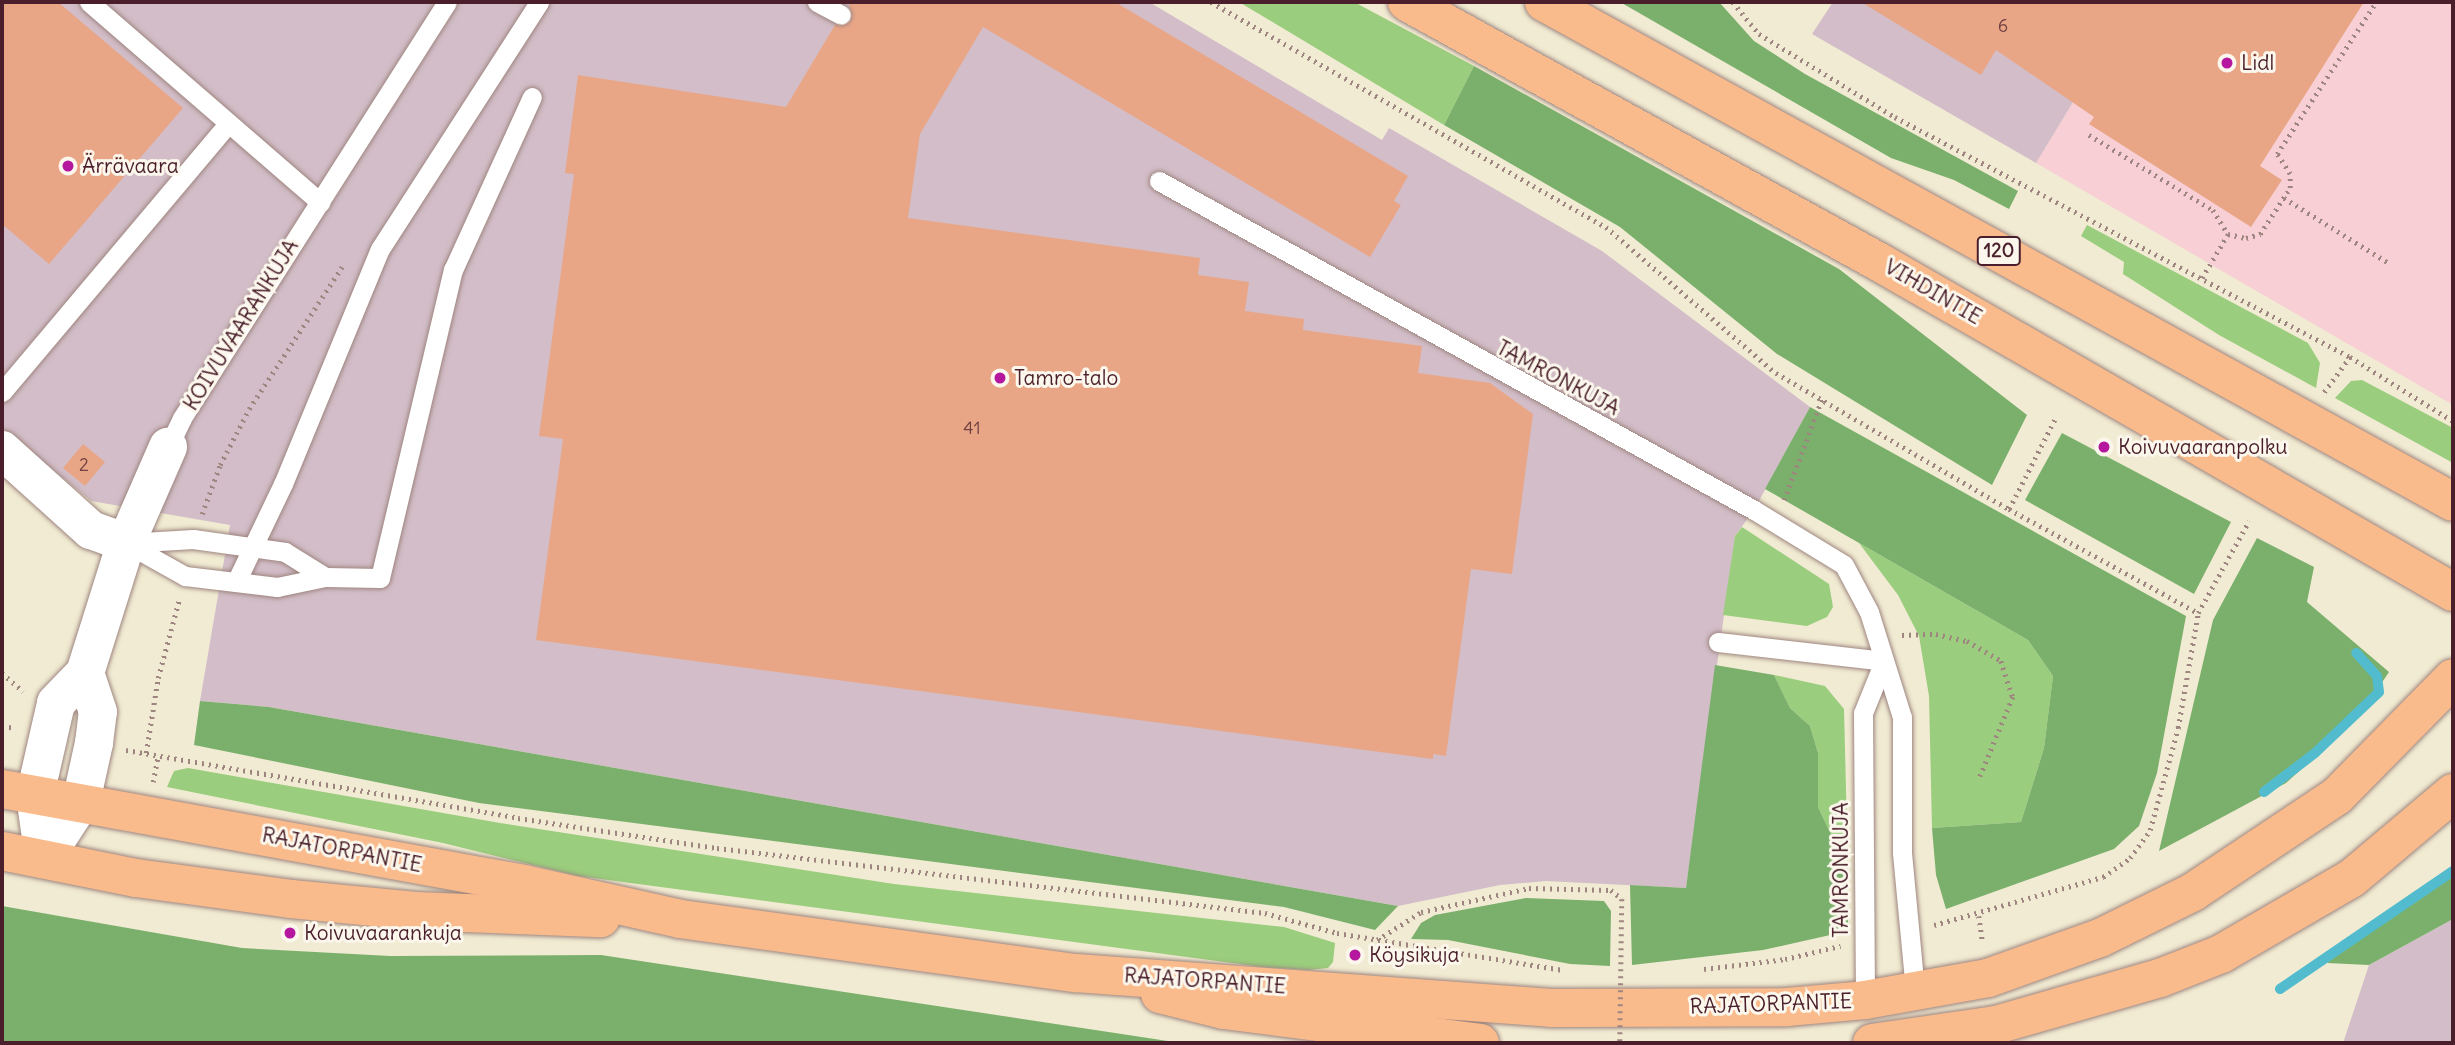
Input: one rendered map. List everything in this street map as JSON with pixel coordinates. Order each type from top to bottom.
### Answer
[{"type":"main road","name":"VIHDINTIE","points":[[1407,2],[1891,268],[2453,592]]},
{"type":"main road","name":"120","points":[[1544,2],[2453,502]]},
{"type":"main road","name":"RAJATORPANTIE","points":[[19,792],[524,884],[680,919],[1076,972],[1551,1007],[1787,1007],[1864,1000],[1988,978],[2099,938],[2193,892],[2337,796],[2453,678]]},
{"type":"main road","points":[[1872,1043],[1918,1041],[1996,1025],[2160,978],[2221,954],[2352,878],[2453,793]]},
{"type":"main road","name":"RAJATORPANTIE","points":[[2,851],[136,878],[305,901],[519,916],[680,919]]},
{"type":"main road","name":"RAJATORPANTIE","points":[[1076,972],[1224,1010],[1480,1043]]},
{"type":"street","name":"KOIVUVAARANKUJA","points":[[44,859],[19,792],[57,703],[85,673],[126,543],[168,447]]},
{"type":"street","points":[[2,450],[91,530],[126,543]]},
{"type":"street","points":[[44,859],[80,802],[94,743],[98,712],[85,673]]},
{"type":"street","points":[[1915,990],[1918,1041]]},
{"type":"street","points":[[1863,1043],[1864,1000]]},
{"type":"lane","points":[[89,2],[227,125],[320,202]]},
{"type":"lane","name":"KOIVUVAARANKUJA","points":[[168,447],[447,2]]},
{"type":"lane","points":[[236,582],[250,547],[283,484],[380,249],[540,2]]},
{"type":"lane","points":[[817,2],[841,15]]},
{"type":"lane","points":[[126,543],[185,576],[278,587],[325,577],[380,578],[453,270],[532,97]]},
{"type":"lane","points":[[2,391],[227,125]]},
{"type":"lane","name":"TAMRONKUJA","points":[[1159,181],[1775,523],[1844,565],[1877,635],[1902,717],[1907,931],[1915,990]]},
{"type":"lane","points":[[126,543],[193,539],[285,552],[325,577]]},
{"type":"lane","points":[[1718,642],[1884,661]]},
{"type":"lane","name":"TAMRONKUJA","points":[[1864,1000],[1863,713],[1884,661]]},
{"type":"path","points":[[1211,2],[1606,228],[1776,373],[2009,509],[2198,613]]},
{"type":"path","points":[[1733,2],[1759,34],[1810,67],[2350,357],[2453,421]]},
{"type":"path","points":[[2089,135],[2213,211],[2228,234],[2246,238],[2260,234],[2290,188],[2290,174],[2277,154],[2376,2]]},
{"type":"path","points":[[2284,198],[2389,262]]},
{"type":"path","points":[[2202,278],[2228,234]]},
{"type":"path","points":[[193,539],[220,465],[249,409],[346,260]]},
{"type":"path","points":[[2323,393],[2350,357]]},
{"type":"path","points":[[1775,523],[1822,399]]},
{"type":"path","points":[[2009,509],[2055,419]]},
{"type":"path","points":[[1907,931],[1979,916],[2103,877],[2130,858],[2150,830],[2178,728],[2198,613],[2249,521]]},
{"type":"path","points":[[146,753],[158,678],[185,576]]},
{"type":"path","points":[[1877,635],[1936,634],[1966,641],[2001,662],[2013,697],[1979,779]]},
{"type":"path","points":[[2,673],[29,696],[34,686]]},
{"type":"path","points":[[2,726],[21,729],[24,718]]},
{"type":"path","points":[[94,743],[519,818],[717,848],[1265,913],[1376,940],[1569,971]]},
{"type":"path","points":[[1376,940],[1421,912],[1529,888],[1611,890],[1622,899],[1620,1043]]},
{"type":"path","points":[[1695,970],[1785,959],[1864,940]]},
{"type":"path","points":[[1606,973],[1632,975]]},
{"type":"shaded area","points":[[2,2],[1149,2],[1382,140],[1389,128],[1602,251],[1810,407],[1754,510],[1735,536],[1686,888],[1546,881],[1500,885],[1398,906],[269,707],[200,701],[230,525],[91,501],[2,428]]},
{"type":"shaded area","points":[[1833,2],[2134,2],[2036,163],[1812,34]]},
{"type":"shaded area","points":[[2134,2],[2453,2],[2453,405],[2036,163]]},
{"type":"shaded area","points":[[2453,919],[2453,1043],[2343,1043],[2369,965]]},
{"type":"green space","points":[[1239,2],[1354,2],[1474,66],[1444,125]]},
{"type":"green space","points":[[1620,2],[1719,2],[1754,41],[1805,74],[2018,191],[2009,209],[1954,180],[1891,158]]},
{"type":"green space","points":[[1474,66],[1839,269],[2027,415],[1992,485],[1777,354],[1620,227],[1444,125]]},
{"type":"green space","points":[[2087,225],[2308,343],[2320,363],[2316,388],[2219,335],[2123,274],[2124,262],[2081,236]]},
{"type":"green space","points":[[2362,380],[2453,428],[2453,463],[2335,398],[2351,381]]},
{"type":"green space","points":[[1810,407],[2186,616],[2157,773],[2139,826],[2114,849],[1946,909],[1936,875],[1932,828],[2021,822],[2044,748],[2053,676],[2028,640],[1765,489]]},
{"type":"green space","points":[[2062,433],[2231,522],[2194,594],[2025,500]]},
{"type":"green space","points":[[1742,527],[1829,584],[1833,607],[1827,617],[1807,626],[1723,615],[1735,536]]},
{"type":"green space","points":[[2257,538],[2314,567],[2307,602],[2389,672],[2358,718],[2286,783],[2159,851],[2213,620]]},
{"type":"green space","points":[[1859,543],[2028,640],[2053,676],[2044,748],[2021,822],[1932,828],[1929,696],[1919,636],[1898,595]]},
{"type":"green space","points":[[1715,665],[1774,675],[1790,708],[1810,726],[1818,753],[1818,807],[1848,870],[1848,931],[1763,950],[1632,965],[1630,885],[1686,888]]},
{"type":"green space","points":[[1774,675],[1825,686],[1844,709],[1848,870],[1818,807],[1818,753],[1810,726],[1790,708]]},
{"type":"green space","points":[[200,701],[269,707],[1398,906],[1375,930],[1284,907],[479,803],[194,745]]},
{"type":"green space","points":[[188,768],[500,823],[894,884],[1284,927],[1335,943],[1333,962],[1328,968],[1308,970],[1262,967],[578,876],[443,843],[167,787],[174,771]]},
{"type":"green space","points":[[2453,865],[2453,919],[2369,965],[2327,963]]},
{"type":"green space","points":[[1526,898],[1604,901],[1611,911],[1610,966],[1570,964],[1448,940],[1411,939],[1421,923],[1435,915]]},
{"type":"green space","points":[[2,906],[242,948],[390,956],[601,955],[1181,1043],[2,1043]]},
{"type":"building","name":"Ärrävaara","points":[[2,2],[58,2],[183,108],[49,264],[2,224]]},
{"type":"building","name":"Tamro-talo","points":[[849,2],[1115,2],[1408,176],[1394,201],[1401,205],[1370,257],[983,27],[920,134],[908,218],[1200,258],[1198,275],[1249,282],[1245,311],[1304,319],[1303,330],[1422,346],[1418,373],[1490,383],[1533,414],[1512,574],[1471,569],[1446,756],[1433,754],[1433,759],[536,640],[563,439],[539,436],[574,174],[565,173],[578,75],[786,107],[835,25],[851,21]]},
{"type":"building","name":"Lidl","points":[[1861,2],[2364,2],[2260,166],[2282,180],[2251,227],[2089,124],[2094,117],[1996,50],[1981,75]]},
{"type":"building","points":[[83,444],[105,462],[85,486],[63,468]]},
{"type":"waterway","points":[[2264,792],[2315,753],[2379,692],[2377,676],[2356,653]]},
{"type":"waterway","points":[[2280,989],[2453,871]]},
{"type":"place","name":"Lidl","points":[[2227,63]]},
{"type":"place","name":"Ärrävaara","points":[[68,166]]},
{"type":"place","name":"Tamro-talo","points":[[1000,378]]},
{"type":"place","name":"Koivuvaaranpolku","points":[[2104,447]]},
{"type":"place","name":"Koivuvaarankuja","points":[[290,933]]},
{"type":"place","name":"Köysikuja","points":[[1355,955]]}]
